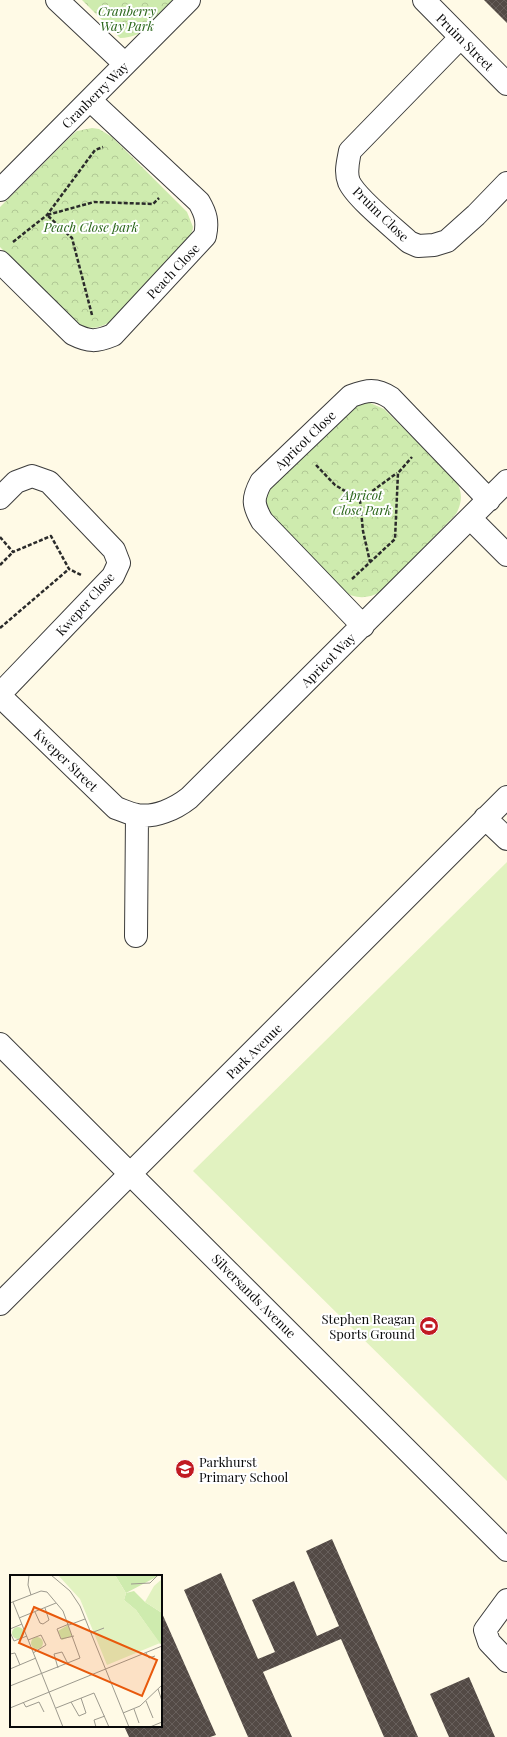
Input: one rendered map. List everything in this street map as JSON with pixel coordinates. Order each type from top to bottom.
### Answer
[{"type":"street","points":[[57,0],[125,64]]},
{"type":"street","name":"Cranberry Way","points":[[0,190],[189,0]]},
{"type":"street","name":"Pruim Street","points":[[424,0],[507,84]]},
{"type":"street","name":"Pruim Close","points":[[460,38],[350,151],[346,171],[349,182],[357,194],[409,242],[418,246],[434,245],[447,241],[476,216],[507,183]]},
{"type":"street","name":"Peach Close","points":[[90,100],[199,202],[206,214],[208,224],[205,236],[113,335],[99,341]]},
{"type":"street","points":[[0,262],[73,334],[85,340],[99,341]]},
{"type":"street","name":"Apricot Close","points":[[363,626],[262,521],[255,508],[254,495],[261,482],[351,396],[363,391],[382,392],[391,398],[488,500]]},
{"type":"street","name":"Kweper Close","points":[[0,498],[16,482],[32,476],[49,482],[114,550],[119,563],[113,576],[0,695]]},
{"type":"street","name":"Apricot Way","points":[[137,815],[157,814],[178,807],[190,798],[507,481]]},
{"type":"street","points":[[470,518],[507,555]]},
{"type":"street","name":"Kweper Street","points":[[0,695],[116,808],[137,815]]},
{"type":"street","name":"Park Avenue","points":[[0,1304],[132,1174],[507,797]]},
{"type":"street","points":[[136,936],[137,815]]},
{"type":"street","points":[[486,818],[507,839]]},
{"type":"street","name":"Silversands Avenue","points":[[0,1044],[132,1174],[507,1550]]},
{"type":"street","points":[[507,1600],[485,1630],[489,1642],[507,1661]]},
{"type":"path","points":[[12,243],[47,215],[95,150],[129,137]]},
{"type":"path","points":[[47,215],[94,202],[153,204],[176,181]]},
{"type":"path","points":[[47,215],[72,238],[99,341]]},
{"type":"path","points":[[360,500],[398,473],[429,438]]},
{"type":"path","points":[[298,446],[335,485],[360,500]]},
{"type":"path","points":[[334,596],[395,539],[398,473]]},
{"type":"path","points":[[360,500],[363,531],[370,562]]},
{"type":"path","points":[[0,564],[13,552],[51,536],[69,569],[88,578],[113,576]]},
{"type":"path","points":[[0,537],[13,552]]},
{"type":"path","points":[[0,628],[69,569]]},
{"type":"green space","name":"Cranberry Way Park","points":[[82,0],[175,0],[144,30],[129,37],[120,38]]},
{"type":"green space","name":"Peach Close park","points":[[92,128],[99,129],[112,137],[187,212],[193,227],[191,235],[110,322],[101,326],[89,328],[76,323],[0,247],[0,207],[71,136],[77,131]]},
{"type":"green space","name":"Apricot Close Park","points":[[368,402],[384,409],[452,476],[460,489],[461,499],[459,509],[456,514],[382,591],[372,596],[357,597],[352,596],[342,590],[270,518],[265,502],[266,495],[270,488],[358,403]]},
{"type":"green space","name":"Stephen Reagan Sports Ground","points":[[507,862],[507,1481],[193,1171]]},
{"type":"building","points":[[484,0],[507,0],[507,23]]},
{"type":"building","points":[[332,1539],[418,1737],[384,1737],[341,1639],[263,1672],[292,1737],[248,1737],[184,1590],[221,1573],[258,1659],[275,1652],[252,1600],[294,1581],[317,1636],[339,1626],[306,1551]]},
{"type":"building","points":[[162,1613],[216,1735],[210,1737],[129,1737],[124,1727],[162,1727]]},
{"type":"building","points":[[469,1677],[495,1737],[449,1737],[430,1694]]},
{"type":"place","name":"Stephen Reagan Sports Ground","points":[[429,1326]]},
{"type":"place","name":"Parkhurst Primary School","points":[[185,1469]]}]
